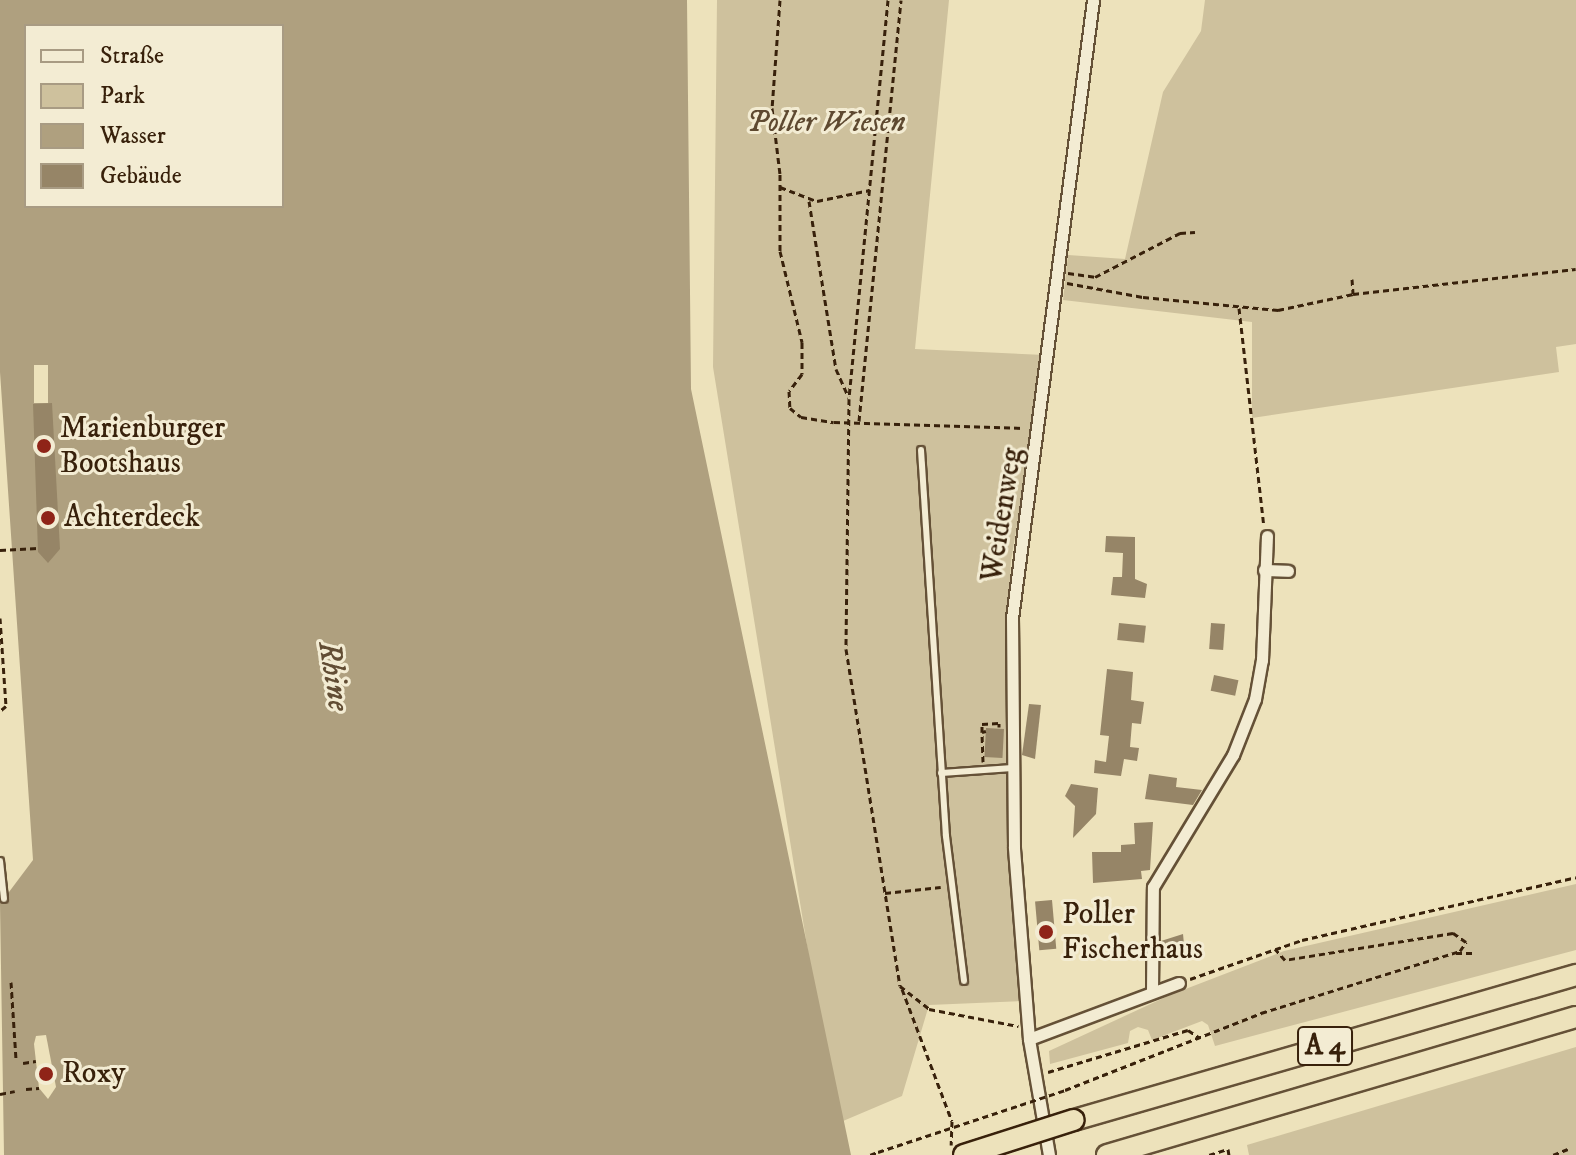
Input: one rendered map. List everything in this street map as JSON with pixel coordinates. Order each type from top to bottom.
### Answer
[{"type":"highway","name":"A 4","points":[[964,1155],[1074,1120],[1576,975]]},
{"type":"highway","name":"A 4","points":[[1107,1155],[1576,1017]]},
{"type":"street","name":"Weidenweg","points":[[1049,1155],[1033,1077],[1028,1034],[1013,768],[1012,618],[1018,551],[1040,429],[1060,277],[1093,0]]},
{"type":"street","points":[[1152,992],[1151,896],[1233,755],[1255,699],[1262,660],[1267,536]]},
{"type":"street","points":[[1264,570],[1288,571]]},
{"type":"street","points":[[1028,1034],[1179,983]]},
{"type":"lane","points":[[921,450],[941,773],[951,886],[964,981]]},
{"type":"lane","points":[[941,773],[1013,768]]},
{"type":"lane","points":[[0,861],[4,899]]},
{"type":"path","points":[[780,0],[772,108],[780,187],[780,251],[802,342],[802,374],[789,391],[790,408],[817,420],[1040,429]]},
{"type":"path","points":[[888,0],[849,399],[844,627],[900,986],[952,1121],[951,1155]]},
{"type":"path","points":[[859,421],[901,0]]},
{"type":"path","points":[[780,187],[809,201],[870,190]]},
{"type":"path","points":[[809,201],[836,369],[849,399]]},
{"type":"path","points":[[1060,277],[1095,277],[1180,233],[1195,232]]},
{"type":"path","points":[[1060,277],[1239,308],[1278,310],[1353,294],[1576,269]]},
{"type":"path","points":[[1352,279],[1353,294]]},
{"type":"path","points":[[1239,308],[1258,497],[1267,536]]},
{"type":"path","points":[[1,550],[38,548]]},
{"type":"path","points":[[0,618],[6,706],[0,711]]},
{"type":"path","points":[[983,770],[982,724],[999,723],[999,727]]},
{"type":"path","points":[[1179,983],[1275,949],[1576,877]]},
{"type":"path","points":[[885,893],[951,886]]},
{"type":"path","points":[[1275,949],[1285,960],[1459,933],[1466,942],[1456,953]]},
{"type":"path","points":[[870,1155],[1065,1090],[1202,1039],[1261,1013],[1456,953],[1472,953]]},
{"type":"path","points":[[11,982],[16,1060]]},
{"type":"path","points":[[900,986],[929,1009],[1028,1034]]},
{"type":"path","points":[[1033,1077],[1188,1030],[1202,1039]]},
{"type":"path","points":[[23,1063],[36,1061]]},
{"type":"path","points":[[26,1089],[39,1088]]},
{"type":"path","points":[[0,1094],[15,1091]]},
{"type":"path","points":[[1209,1155],[1228,1149],[1229,1155]]},
{"type":"path","points":[[1553,1155],[1568,1149]]},
{"type":"green space","name":"Poller Wiesen","points":[[717,0],[949,0],[915,349],[1045,355],[1011,561],[1007,633],[1008,844],[1021,1001],[929,1005],[902,1096],[836,1124],[713,367]]},
{"type":"green space","points":[[1205,0],[1576,0],[1576,344],[1556,347],[1559,372],[1252,418],[1252,322],[1063,300],[1068,255],[1125,259],[1163,92],[1201,31]]},
{"type":"green space","points":[[1576,884],[1576,950],[1215,1046],[1208,1025],[1202,1021],[1152,1040],[1148,1030],[1138,1027],[1130,1031],[1128,1043],[1050,1064],[1049,1051],[1170,995],[1284,951]]},
{"type":"green space","points":[[1576,1047],[1576,1155],[1249,1155],[1247,1145]]},
{"type":"water","name":"Rhine","points":[[0,0],[687,0],[691,389],[851,1155],[4,1155],[0,904],[33,860],[0,372]]},
{"type":"pier","points":[[34,365],[48,365],[48,403],[34,403]]},
{"type":"pier","name":"Roxy","points":[[46,1035],[56,1087],[48,1099],[39,1088],[34,1044],[36,1036]]},
{"type":"building","name":"Marienburger Bootshaus","points":[[52,403],[60,549],[48,563],[38,552],[33,404]]},
{"type":"building","points":[[1106,536],[1135,537],[1135,579],[1147,584],[1145,598],[1111,595],[1113,577],[1122,577],[1123,553],[1105,552]]},
{"type":"building","points":[[1119,623],[1146,626],[1144,643],[1117,640]]},
{"type":"building","points":[[1211,623],[1225,624],[1223,650],[1209,649]]},
{"type":"building","points":[[1107,669],[1133,672],[1131,700],[1144,702],[1141,724],[1132,723],[1130,747],[1139,748],[1137,761],[1124,759],[1121,776],[1094,773],[1095,760],[1106,762],[1109,736],[1100,735]]},
{"type":"building","points":[[1214,675],[1238,680],[1235,696],[1211,691]]},
{"type":"building","points":[[1029,704],[1041,705],[1035,759],[1022,755]]},
{"type":"building","points":[[986,728],[1004,729],[1002,758],[984,757]]},
{"type":"building","points":[[1149,774],[1177,778],[1176,787],[1202,790],[1193,805],[1145,799]]},
{"type":"building","points":[[1071,784],[1098,788],[1096,814],[1073,838],[1075,806],[1065,796]]},
{"type":"building","points":[[1153,822],[1150,870],[1141,871],[1142,879],[1093,883],[1092,852],[1121,852],[1121,845],[1135,844],[1134,823]]},
{"type":"building","name":"Poller Fischerhaus","points":[[1052,900],[1056,949],[1039,950],[1035,901]]},
{"type":"building","points":[[1183,934],[1185,955],[1165,957],[1161,941]]},
{"type":"place","name":"Marienburger Bootshaus","points":[[44,446]]},
{"type":"place","name":"Achterdeck","points":[[48,518]]},
{"type":"place","name":"Poller Fischerhaus","points":[[1046,932]]},
{"type":"place","name":"Roxy","points":[[46,1074]]}]
